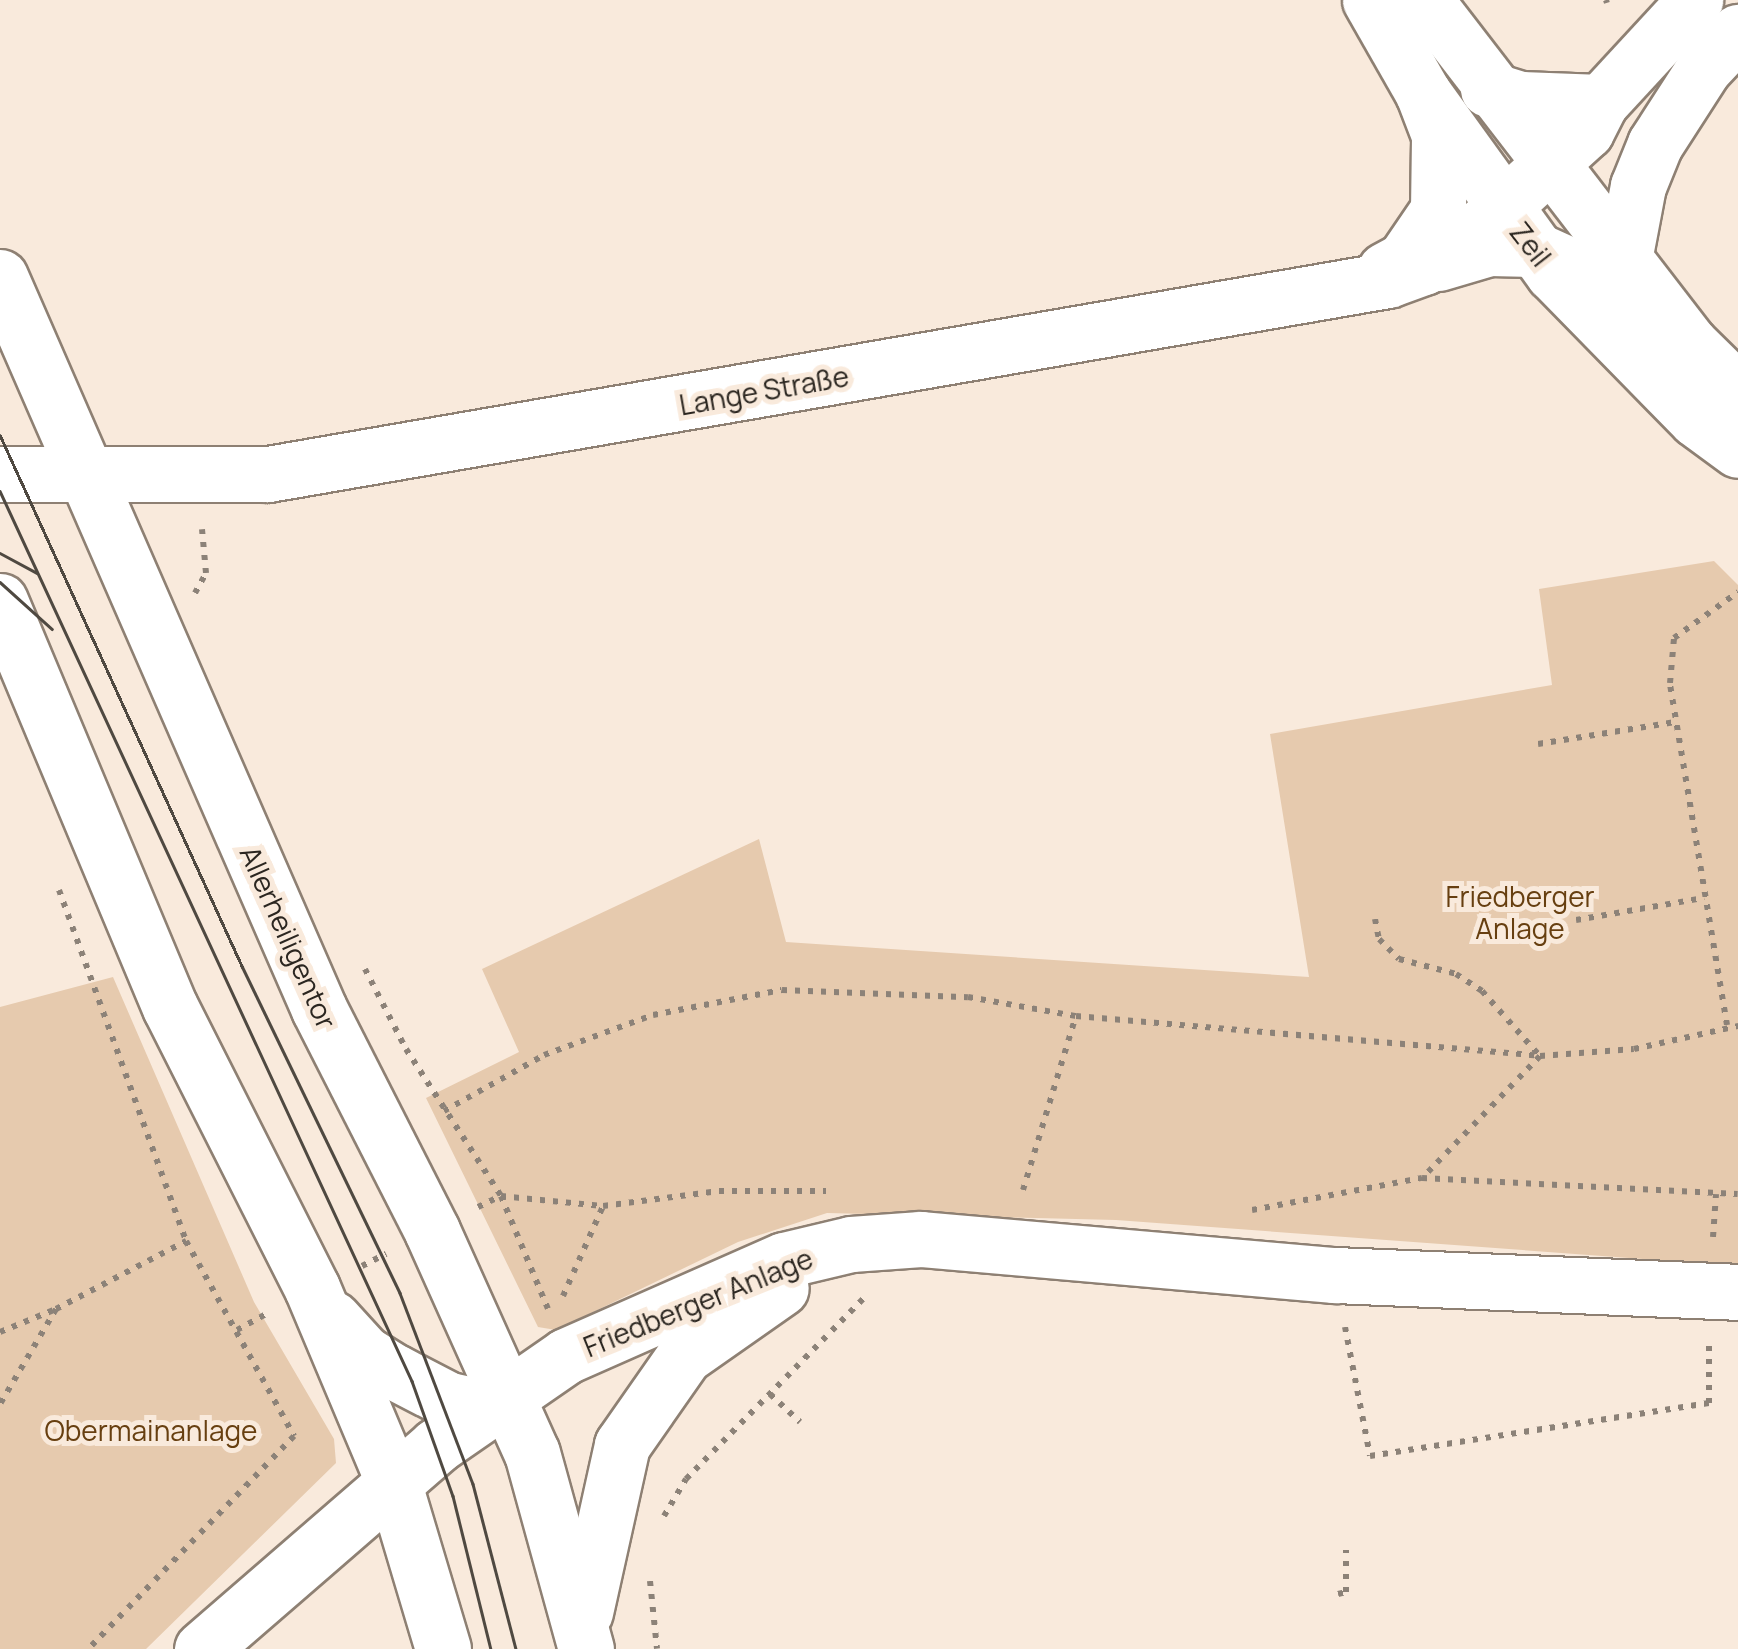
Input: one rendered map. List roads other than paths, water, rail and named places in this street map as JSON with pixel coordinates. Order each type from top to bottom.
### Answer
[{"type":"main road","name":"Zeil","points":[[1370,0],[1424,93],[1534,249],[1696,419],[1738,450]]},
{"type":"main road","points":[[1425,0],[1621,272],[1738,391]]},
{"type":"main road","name":"Lange Straße","points":[[0,474],[268,474],[505,438],[1424,267],[1586,131],[1601,102],[1695,0]]},
{"type":"main road","points":[[1627,348],[1621,272],[1638,186],[1655,144],[1704,68],[1738,32]]},
{"type":"main road","points":[[1488,88],[1520,99],[1601,102]]},
{"type":"main road","points":[[1367,280],[1404,260],[1438,210],[1439,135],[1424,93]]},
{"type":"main road","points":[[1424,267],[1489,248],[1534,249],[1621,272]]},
{"type":"main road","name":"Allerheiligentor","points":[[0,277],[82,476],[318,1010],[496,1401],[532,1453],[584,1641]]},
{"type":"main road","points":[[0,601],[170,1007],[332,1279],[364,1353],[449,1400],[496,1401]]},
{"type":"main road","name":"Friedberger Anlage","points":[[496,1401],[566,1356],[686,1300],[784,1260],[852,1244],[921,1240],[1335,1276],[1724,1292]]},
{"type":"main road","points":[[584,1641],[606,1496],[622,1445],[652,1398],[698,1345],[852,1244]]},
{"type":"main road","points":[[332,1279],[444,1649]]},
{"type":"main road","points":[[202,1649],[393,1481],[496,1401]]},
{"type":"tram line","points":[[0,435],[242,966],[400,1293],[473,1484],[516,1649]]},
{"type":"tram line","points":[[0,491],[412,1381],[453,1496],[491,1649]]},
{"type":"tram line","points":[[0,553],[37,573]]},
{"type":"tram line","points":[[0,582],[52,629]]},
{"type":"park label","name":"Obermainanlage","points":[[151,1430]]}]
